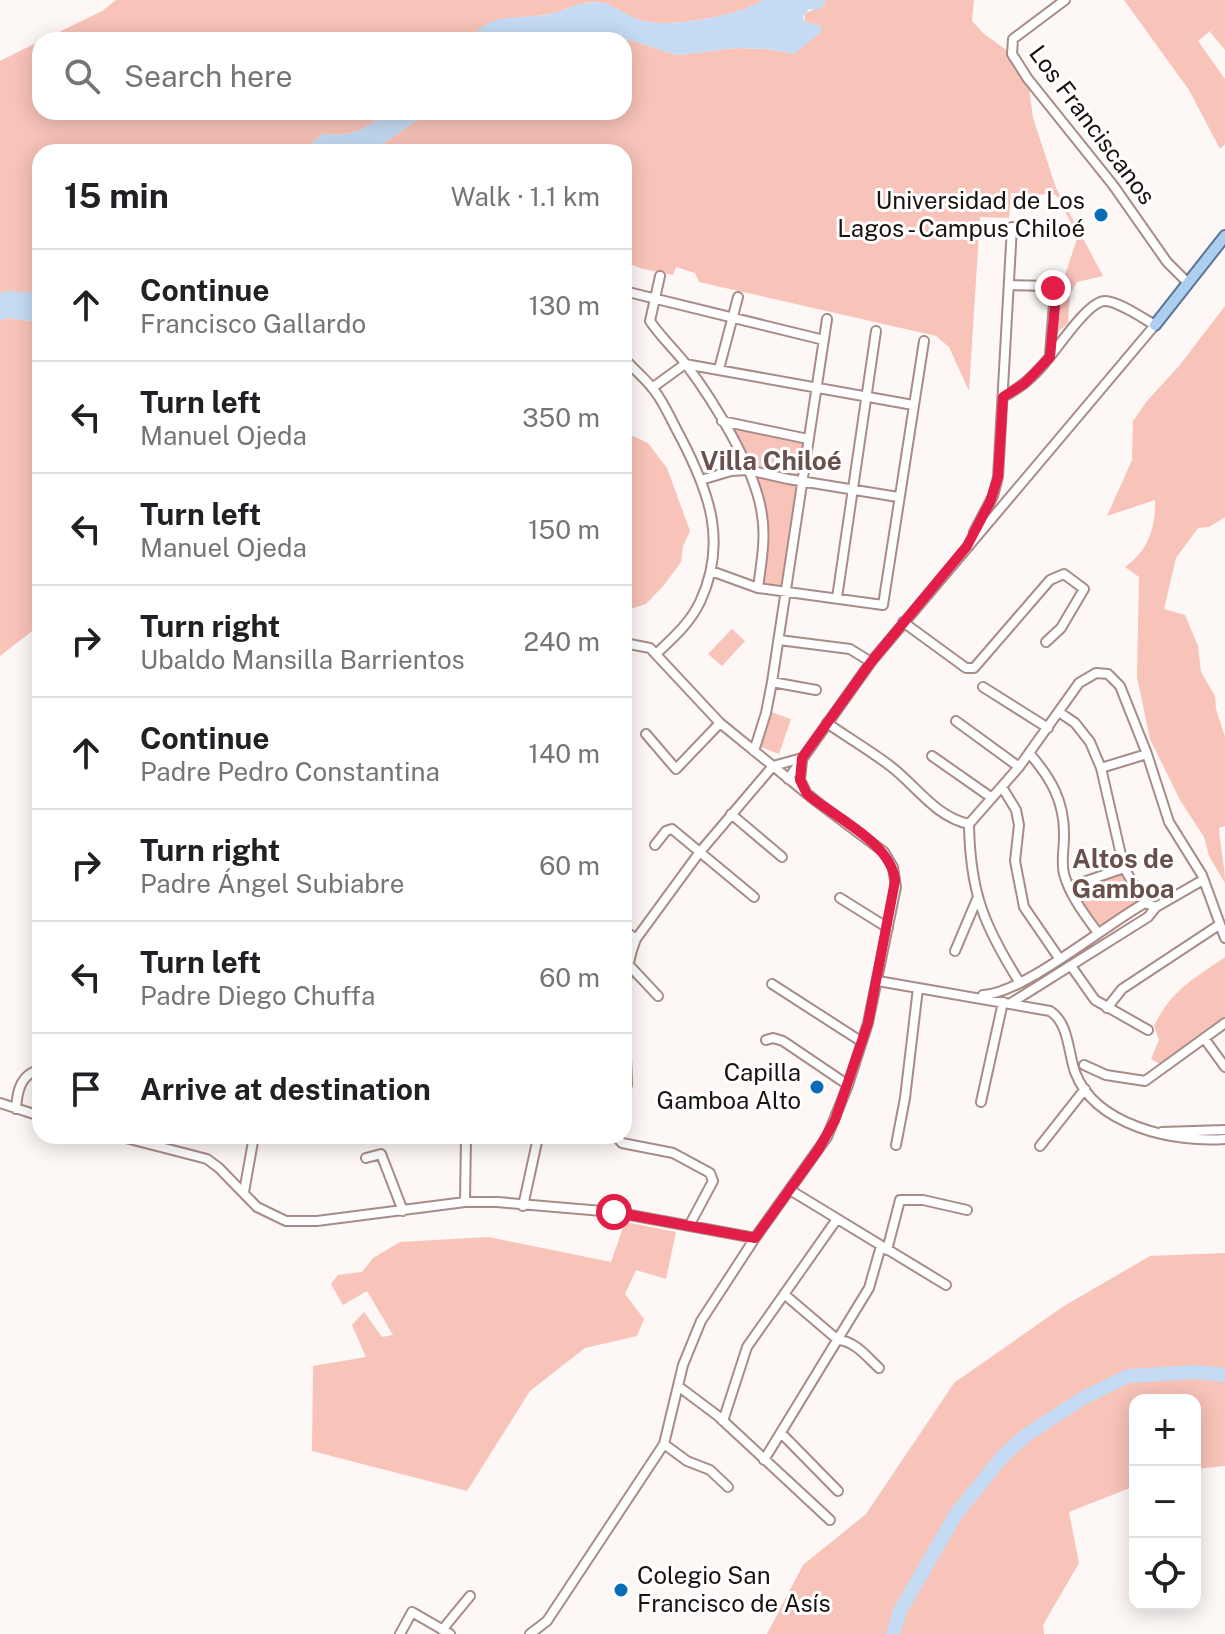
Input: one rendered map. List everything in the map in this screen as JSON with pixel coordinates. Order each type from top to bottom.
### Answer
[{"type":"main road","points":[[1155,325],[1225,236]]},
{"type":"street","name":"Los Franciscanos","points":[[1065,0],[1013,39],[1012,54],[1028,79],[1113,185],[1167,262],[1188,283]]},
{"type":"street","points":[[967,546],[996,486],[1012,227]]},
{"type":"street","points":[[660,276],[650,321],[685,364],[722,421],[748,470],[761,506],[764,527],[758,588]]},
{"type":"street","points":[[1010,285],[1050,286],[1056,291],[1050,357]]},
{"type":"street","points":[[632,293],[824,340]]},
{"type":"street","points":[[719,369],[738,297]]},
{"type":"street","points":[[788,779],[903,622],[1155,325],[1110,302],[1098,302],[1024,384],[1003,397]]},
{"type":"street","points":[[754,751],[772,682],[827,319]]},
{"type":"street","points":[[837,598],[876,331]]},
{"type":"street","points":[[711,571],[758,588],[883,605],[924,341]]},
{"type":"street","points":[[652,388],[685,364],[913,405]]},
{"type":"street","points":[[632,367],[652,388],[701,480],[715,527],[711,571],[695,610],[684,627],[657,653]]},
{"type":"street","points":[[722,421],[808,439]]},
{"type":"street","points":[[701,480],[731,471],[748,470],[851,491],[898,497]]},
{"type":"street","points":[[903,622],[966,668],[974,668],[1050,580],[1064,574],[1084,589],[1061,628],[1046,642]]},
{"type":"street","points":[[779,640],[850,649],[871,662]]},
{"type":"street","points":[[530,1634],[547,1621],[664,1444],[690,1343],[701,1321],[827,1137],[862,1042],[878,981],[896,887],[895,874],[888,858],[878,847],[720,723],[657,653],[645,645],[632,644]]},
{"type":"street","points":[[1020,983],[998,949],[977,899],[969,862],[969,824],[1019,767],[1079,683],[1089,675],[1103,673],[1117,681],[1147,754],[1169,822],[1203,880],[1225,938]]},
{"type":"street","points":[[772,682],[816,690]]},
{"type":"street","points":[[983,687],[1048,728]]},
{"type":"street","points":[[1059,712],[1082,731],[1101,768],[1124,868],[1145,903],[1156,907]]},
{"type":"street","points":[[956,721],[1019,767]]},
{"type":"street","points":[[646,734],[676,769],[720,723]]},
{"type":"street","points":[[827,723],[889,764],[936,806],[956,820],[969,824]]},
{"type":"street","points":[[1029,753],[1050,779],[1059,799],[1064,828],[1062,864],[1069,887],[1098,933]]},
{"type":"street","points":[[1101,768],[1147,754]]},
{"type":"street","points":[[932,756],[992,798]]},
{"type":"street","points":[[632,952],[636,939],[699,853],[773,766],[802,758]]},
{"type":"street","points":[[802,758],[800,780],[807,794]]},
{"type":"street","points":[[1002,787],[1016,810],[1019,825],[1015,861],[1024,907],[1059,958]]},
{"type":"street","points":[[731,814],[782,857]]},
{"type":"street","points":[[655,845],[666,831],[672,829],[754,897]]},
{"type":"street","points":[[1069,887],[1124,868]]},
{"type":"street","points":[[981,1102],[1007,1003],[1071,966],[1148,917],[1156,907],[1203,880]]},
{"type":"street","points":[[840,898],[888,928]]},
{"type":"street","points":[[955,951],[977,899]]},
{"type":"street","points":[[966,996],[997,994],[1020,983],[1145,903]]},
{"type":"street","points":[[1107,1008],[1122,989],[1219,925]]},
{"type":"street","points":[[632,936],[636,939]]},
{"type":"street","points":[[1071,966],[1095,1000],[1148,1030]]},
{"type":"street","points":[[632,968],[658,996]]},
{"type":"street","points":[[878,981],[1044,1009],[1055,1014],[1063,1025],[1076,1073],[1085,1089],[1110,1113],[1167,1137],[1225,1139]]},
{"type":"street","points":[[772,984],[862,1042]]},
{"type":"street","points":[[896,1145],[918,988]]},
{"type":"street","points":[[1084,1065],[1106,1075],[1145,1081],[1225,1023]]},
{"type":"street","points":[[766,1040],[773,1038],[783,1041],[848,1085]]},
{"type":"street","points":[[1204,1038],[1225,1067]]},
{"type":"street","points":[[16,1109],[18,1093],[26,1075],[32,1072]]},
{"type":"street","points":[[1040,1146],[1085,1089]]},
{"type":"street","points":[[0,1103],[32,1114]]},
{"type":"street","points":[[1146,1126],[1158,1132],[1225,1130]]},
{"type":"street","points":[[149,1144],[207,1159],[257,1207],[286,1221],[317,1221],[465,1202],[614,1212],[755,1238]]},
{"type":"street","points":[[244,1192],[253,1144]]},
{"type":"street","points":[[465,1202],[466,1144]]},
{"type":"street","points":[[523,1206],[537,1144]]},
{"type":"street","points":[[627,1144],[673,1153],[710,1173],[713,1181],[689,1226]]},
{"type":"street","points":[[366,1158],[381,1154],[403,1211]]},
{"type":"street","points":[[790,1190],[946,1285]]},
{"type":"street","points":[[764,1460],[869,1288],[900,1200],[923,1200],[967,1210]]},
{"type":"street","points":[[723,1421],[747,1347],[837,1219]]},
{"type":"street","points":[[784,1294],[838,1340],[854,1344],[879,1368]]},
{"type":"street","points":[[678,1386],[695,1396],[830,1520]]},
{"type":"street","points":[[781,1433],[838,1491]]},
{"type":"street","points":[[664,1444],[687,1461],[710,1470],[728,1487]]},
{"type":"street","points":[[400,1634],[412,1612],[446,1632],[470,1596]]},
{"type":"shaded area","points":[[116,0],[763,0],[722,16],[670,23],[643,21],[609,5],[591,2],[549,14],[498,21],[479,32],[59,32],[102,11]]},
{"type":"shaded area","points":[[825,0],[974,0],[972,21],[1012,54],[1028,79],[1033,118],[1056,188],[1103,276],[1077,282],[1070,294],[1068,323],[1055,335],[1058,295],[1068,294],[1060,290],[1078,236],[1056,195],[1011,193],[1009,218],[980,217],[969,391],[949,347],[936,336],[699,282],[695,273],[676,267],[673,275],[632,265],[632,144],[383,144],[417,120],[632,120],[632,41],[677,55],[736,48],[794,54],[821,26],[804,22],[805,13],[825,5]]},
{"type":"shaded area","points":[[1124,0],[1225,0],[1225,50],[1210,32],[1215,27],[1198,41],[1225,79],[1225,144],[1220,149],[1189,90]]},
{"type":"shaded area","points":[[32,45],[32,120],[377,120],[343,134],[323,134],[311,144],[32,144],[32,293],[0,293],[0,61]]},
{"type":"shaded area","points":[[1225,306],[1225,517],[1209,527],[1198,528],[1176,558],[1164,609],[1185,615],[1198,646],[1201,672],[1215,696],[1225,737],[1225,826],[1219,828],[1225,883],[1209,856],[1204,837],[1180,800],[1150,739],[1137,677],[1139,577],[1125,567],[1140,554],[1149,538],[1155,500],[1107,516],[1132,460],[1133,421]]},
{"type":"shaded area","points":[[7,318],[32,321],[32,631],[0,656],[0,321]]},
{"type":"shaded area","points":[[724,423],[807,439],[784,591],[760,588],[762,504]]},
{"type":"shaded area","points":[[632,436],[648,443],[667,468],[690,531],[683,546],[681,562],[646,604],[632,608]]},
{"type":"shaded area","points":[[732,629],[745,641],[722,666],[708,654]]},
{"type":"shaded area","points":[[771,712],[791,719],[779,754],[758,746]]},
{"type":"shaded area","points":[[1122,872],[1139,902],[1098,929],[1072,888]]},
{"type":"shaded area","points":[[1225,957],[1225,1021],[1163,1066],[1151,1059],[1159,1040],[1154,1026],[1168,1003],[1184,986]]},
{"type":"shaded area","points":[[625,1222],[676,1232],[666,1279],[636,1270],[625,1294],[644,1319],[637,1336],[585,1348],[530,1391],[467,1491],[312,1451],[313,1366],[366,1357],[352,1325],[364,1312],[382,1337],[393,1335],[367,1291],[343,1305],[331,1284],[338,1275],[362,1272],[373,1258],[400,1242],[488,1237],[611,1262]]},
{"type":"shaded area","points":[[1225,1253],[1225,1466],[1201,1468],[1201,1394],[1129,1394],[1129,1488],[1069,1512],[1079,1563],[1043,1625],[1044,1634],[767,1634],[803,1565],[866,1514],[954,1383],[1064,1306],[1150,1256]]},
{"type":"water","points":[[763,0],[825,0],[818,10],[809,9],[803,17],[804,22],[821,26],[821,32],[794,54],[736,48],[677,55],[632,41],[632,32],[477,32],[490,22],[549,14],[591,2],[609,5],[643,21],[655,23],[722,16]]},
{"type":"water","points":[[377,120],[417,120],[383,144],[311,144],[323,134],[343,134]]},
{"type":"water","points":[[32,292],[32,321],[7,318],[0,321],[0,293]]},
{"type":"waterway","points":[[893,1634],[900,1611],[956,1514],[1003,1456],[1025,1436],[1083,1398],[1128,1376],[1197,1372],[1225,1375]]},
{"type":"place","name":"Universidad de Los Lagos - Campus Chiloé","points":[[1101,215]]},
{"type":"place","name":"Capilla Gamboa Alto","points":[[817,1087]]},
{"type":"place","name":"Colegio San Francisco de Asís","points":[[621,1590]]},
{"type":"district","name":"Villa Chiloé","points":[[771,461]]},
{"type":"district","name":"Altos de Gamboa","points":[[1123,874]]},
{"type":"route","points":[[614,1212],[755,1238],[827,1137],[868,1023],[896,887],[893,867],[884,852],[807,794],[800,780],[802,758],[871,662],[967,546],[996,486],[1003,397],[1024,384],[1050,357],[1056,294],[1053,288]]}]
